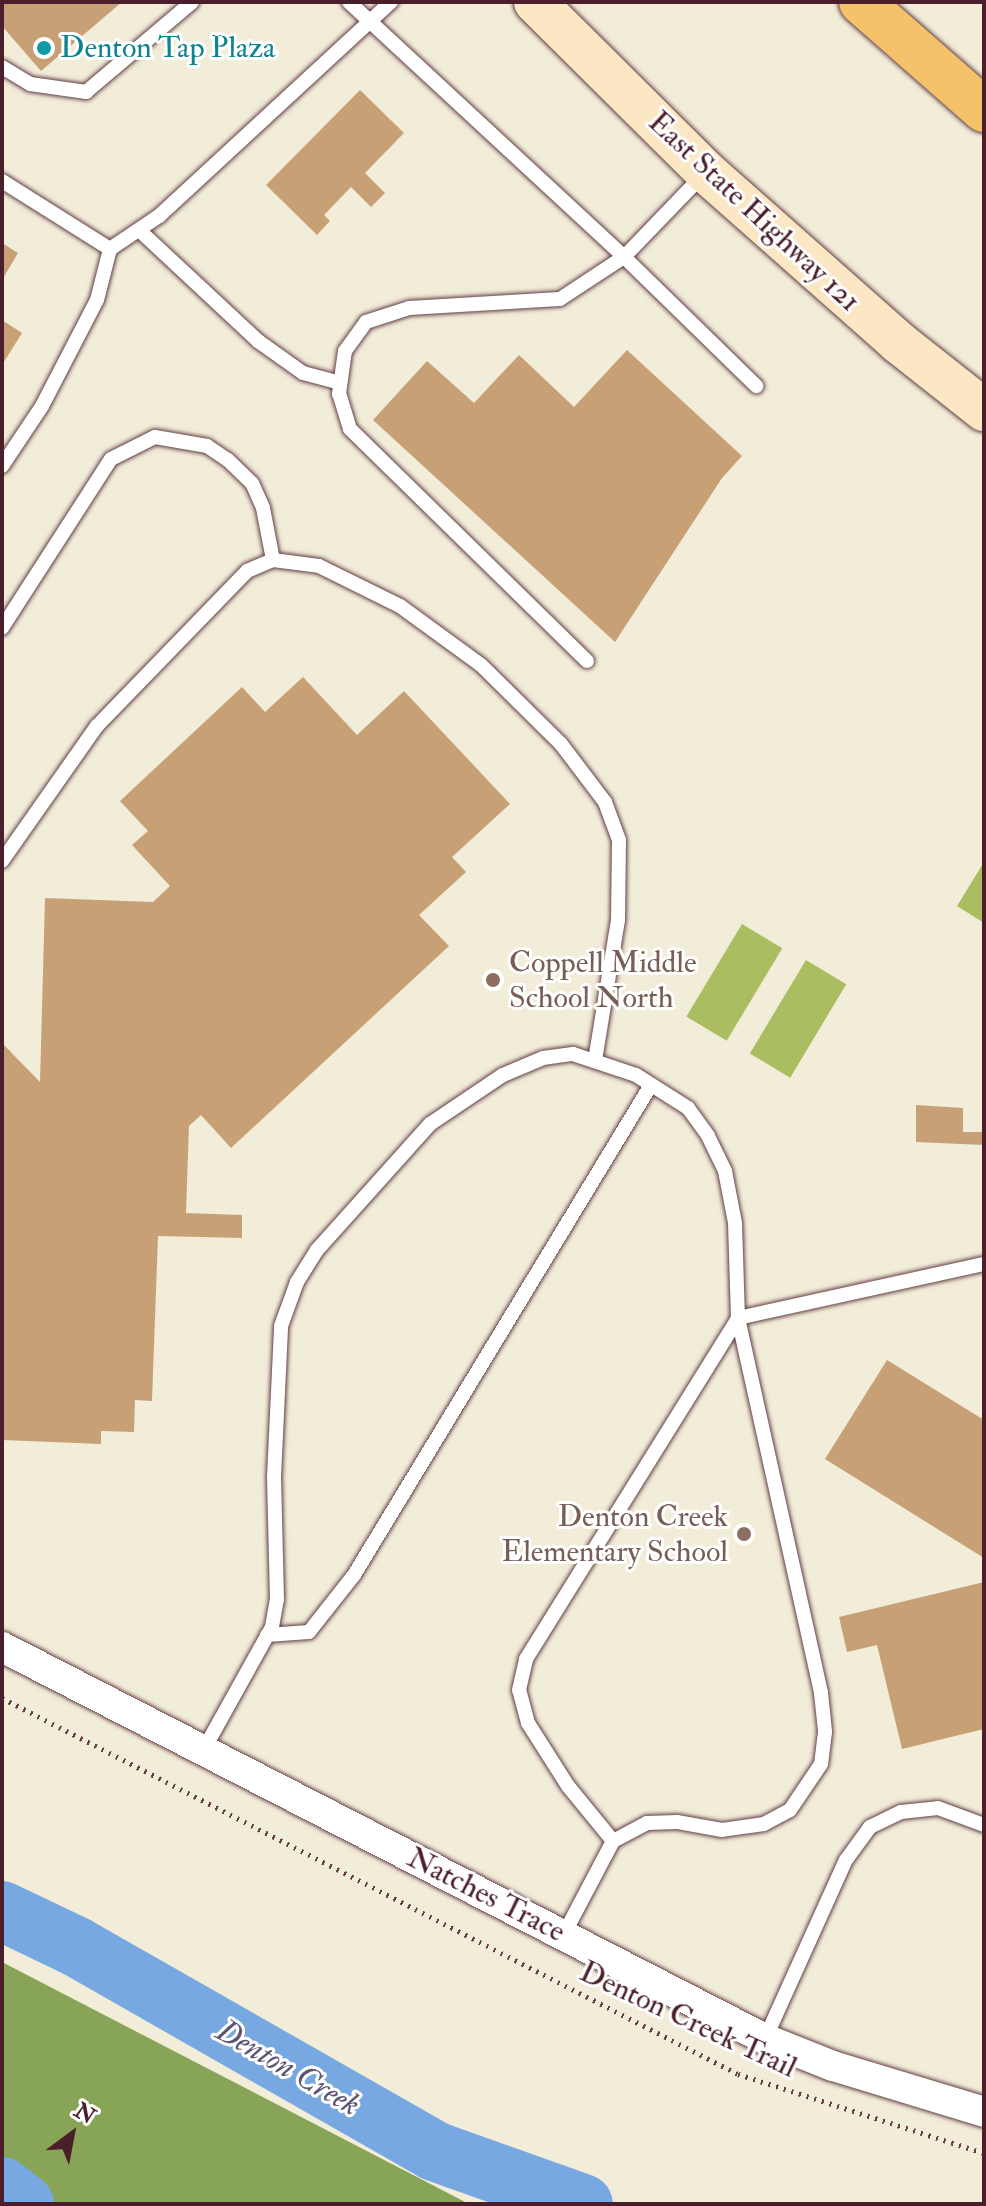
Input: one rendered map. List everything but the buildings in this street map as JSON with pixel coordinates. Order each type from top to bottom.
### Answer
[{"type":"highway","points":[[861,2],[984,110]]},
{"type":"main road","name":"East State Highway 121","points":[[535,2],[706,172],[898,342],[984,410]]},
{"type":"street","name":"Natches Trace","points":[[2,1647],[765,2039],[833,2066],[984,2112]]},
{"type":"lane","points":[[2,67],[30,84],[86,92],[192,2]]},
{"type":"lane","points":[[349,2],[624,257],[756,386]]},
{"type":"lane","points":[[2,466],[42,406],[97,300],[110,249],[139,230],[391,2]]},
{"type":"lane","points":[[587,661],[350,429],[339,394],[345,351],[366,322],[409,308],[560,299],[624,257],[706,172]]},
{"type":"lane","points":[[2,181],[110,249]]},
{"type":"lane","points":[[139,230],[258,341],[303,373],[340,383]]},
{"type":"lane","points":[[2,628],[111,459],[155,437],[207,446],[228,460],[252,483],[263,508],[273,560]]},
{"type":"lane","points":[[2,861],[97,726],[247,571],[273,560],[319,566],[400,606],[481,665],[561,744],[605,802],[619,840],[618,920],[595,1061]]},
{"type":"lane","points":[[203,1752],[267,1635],[277,1600],[274,1477],[281,1326],[297,1282],[317,1250],[430,1124],[503,1075],[543,1058],[573,1054],[636,1075],[688,1108],[708,1136],[725,1171],[735,1223],[738,1318],[821,1693],[825,1732],[821,1764],[790,1810],[764,1824],[722,1830],[677,1822],[647,1823],[613,1841],[564,1934]]},
{"type":"lane","points":[[267,1635],[309,1632],[360,1565],[651,1085]]},
{"type":"lane","points":[[613,1841],[568,1786],[528,1723],[519,1690],[526,1659],[738,1318],[984,1264]]},
{"type":"lane","points":[[765,2039],[846,1860],[870,1827],[901,1812],[938,1808],[984,1825]]},
{"type":"path","name":"Denton Creek Trail","points":[[2,1698],[738,2074],[984,2153]]},
{"type":"green space","points":[[984,862],[984,923],[957,906]]},
{"type":"green space","points":[[742,924],[782,948],[727,1041],[686,1017]]},
{"type":"green space","points":[[806,960],[846,984],[790,1078],[750,1053]]},
{"type":"green space","points":[[2,1962],[469,2204],[2,2204]]},
{"type":"waterway","name":"Denton Creek","points":[[2,1911],[77,1947],[434,2151],[583,2204]]},
{"type":"waterway","points":[[2,2187],[24,2204]]},
{"type":"place","name":"Denton Tap Plaza","points":[[44,48]]},
{"type":"place","name":"Coppell Middle School North","points":[[493,980]]},
{"type":"place","name":"Denton Creek Elementary School","points":[[744,1534]]}]
